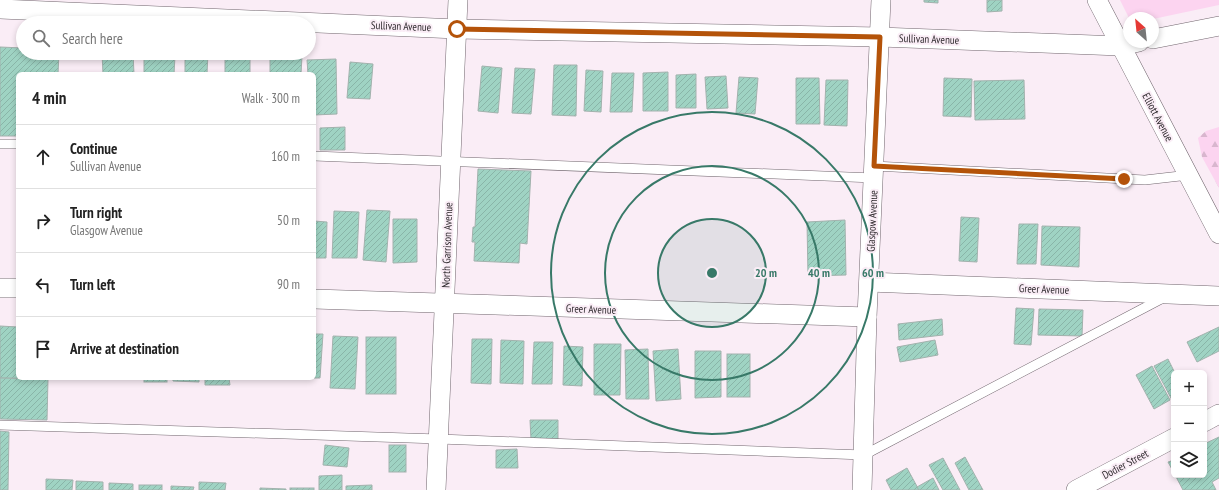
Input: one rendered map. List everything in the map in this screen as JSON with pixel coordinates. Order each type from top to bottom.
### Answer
[{"type":"street","name":"North Garrison Avenue","points":[[436,490],[458,0]]},
{"type":"street","name":"Glasgow Avenue","points":[[862,490],[867,317],[881,0]]},
{"type":"street","name":"Elliott Avenue","points":[[1097,0],[1123,35]]},
{"type":"street","name":"Sullivan Avenue","points":[[0,9],[160,16]]},
{"type":"street","name":"Sullivan Avenue","points":[[316,23],[457,29],[880,37],[1123,44]]},
{"type":"street","points":[[1159,38],[1219,26]]},
{"type":"street","name":"Elliott Avenue","points":[[1132,48],[1189,175],[1219,234]]},
{"type":"street","name":"Greer Avenue","points":[[869,282],[1219,296]]},
{"type":"street","points":[[0,288],[16,288]]},
{"type":"street","name":"Greer Avenue","points":[[316,299],[867,317]]},
{"type":"street","points":[[1207,420],[1219,414]]},
{"type":"street","name":"Dodier Street","points":[[1076,490],[1171,440]]},
{"type":"lane","points":[[0,144],[16,144]]},
{"type":"lane","points":[[316,156],[1145,180],[1189,175]]},
{"type":"lane","points":[[0,425],[439,439],[864,455],[1171,294]]},
{"type":"green space","points":[[1120,0],[1219,0],[1219,5],[1159,18],[1159,12],[1126,12]]},
{"type":"green space","points":[[1219,127],[1219,188],[1202,157],[1198,138],[1206,131]]},
{"type":"building","points":[[924,0],[938,0],[938,3],[924,2]]},
{"type":"building","points":[[987,0],[1002,0],[1002,11],[987,12]]},
{"type":"building","points":[[0,47],[16,48],[16,60],[59,60],[58,72],[16,72],[16,136],[0,136]]},
{"type":"building","points":[[336,59],[337,114],[316,115],[316,72],[308,72],[307,60]]},
{"type":"building","points":[[102,60],[133,60],[134,72],[103,72]]},
{"type":"building","points":[[144,60],[175,60],[174,72],[144,72]]},
{"type":"building","points":[[185,60],[208,60],[207,72],[185,72]]},
{"type":"building","points":[[225,60],[250,60],[250,72],[225,72]]},
{"type":"building","points":[[270,60],[302,60],[301,72],[270,72]]},
{"type":"building","points":[[350,62],[373,64],[370,99],[347,98]]},
{"type":"building","points":[[554,65],[577,65],[576,116],[552,115]]},
{"type":"building","points":[[482,66],[502,68],[498,113],[478,111]]},
{"type":"building","points":[[515,68],[535,69],[531,114],[512,113]]},
{"type":"building","points":[[586,70],[603,71],[601,112],[584,111]]},
{"type":"building","points":[[668,72],[668,111],[643,111],[643,73]]},
{"type":"building","points":[[612,73],[634,73],[632,112],[610,112]]},
{"type":"building","points":[[696,74],[696,108],[676,108],[676,75]]},
{"type":"building","points":[[726,76],[728,108],[707,109],[705,77]]},
{"type":"building","points":[[739,77],[758,78],[755,114],[736,113]]},
{"type":"building","points":[[796,78],[819,78],[820,124],[796,124]]},
{"type":"building","points":[[944,78],[972,79],[971,117],[943,116]]},
{"type":"building","points":[[826,80],[848,80],[847,126],[824,125]]},
{"type":"building","points":[[1024,80],[1025,119],[975,120],[974,81]]},
{"type":"building","points":[[345,127],[345,150],[320,150],[320,128]]},
{"type":"building","points":[[478,169],[531,171],[527,244],[520,243],[519,263],[474,261],[475,242],[472,242],[473,227],[475,227]]},
{"type":"building","points":[[367,210],[390,211],[386,262],[363,260]]},
{"type":"building","points":[[334,211],[359,212],[357,258],[332,258]]},
{"type":"building","points":[[961,217],[979,218],[977,262],[959,261]]},
{"type":"building","points":[[393,219],[417,219],[417,262],[393,263]]},
{"type":"building","points":[[845,220],[846,275],[808,276],[807,222]]},
{"type":"building","points":[[316,221],[327,222],[326,258],[316,258]]},
{"type":"building","points":[[1019,224],[1038,224],[1036,264],[1017,264]]},
{"type":"building","points":[[1042,226],[1080,227],[1079,267],[1041,265]]},
{"type":"building","points":[[1016,308],[1034,309],[1031,345],[1014,344]]},
{"type":"building","points":[[1039,309],[1083,310],[1082,336],[1038,335]]},
{"type":"building","points":[[942,319],[943,335],[899,340],[898,324]]},
{"type":"building","points":[[0,326],[16,327],[16,378],[0,378]]},
{"type":"building","points":[[1219,327],[1219,351],[1197,362],[1187,342]]},
{"type":"building","points":[[316,334],[323,334],[320,378],[316,378]]},
{"type":"building","points":[[333,336],[358,337],[355,389],[330,388]]},
{"type":"building","points":[[366,337],[396,337],[396,394],[366,394]]},
{"type":"building","points":[[472,339],[492,339],[491,384],[471,383]]},
{"type":"building","points":[[501,340],[524,341],[523,384],[500,383]]},
{"type":"building","points":[[935,340],[938,355],[900,362],[897,347]]},
{"type":"building","points":[[534,342],[553,342],[552,384],[532,384]]},
{"type":"building","points":[[594,344],[621,344],[620,395],[594,395]]},
{"type":"building","points":[[564,346],[583,347],[582,386],[563,385]]},
{"type":"building","points":[[648,349],[649,399],[626,399],[625,350]]},
{"type":"building","points":[[678,349],[681,399],[656,401],[653,351]]},
{"type":"building","points":[[695,351],[721,351],[721,397],[695,398]]},
{"type":"building","points":[[727,354],[750,354],[750,397],[727,397]]},
{"type":"building","points":[[1168,359],[1174,370],[1171,370],[1171,398],[1154,366]]},
{"type":"building","points":[[1152,366],[1170,400],[1154,409],[1136,375]]},
{"type":"building","points":[[0,378],[16,378],[16,380],[48,380],[47,420],[0,419]]},
{"type":"building","points":[[144,380],[167,380],[167,382],[144,382]]},
{"type":"building","points":[[199,380],[199,382],[173,381]]},
{"type":"building","points":[[205,380],[229,380],[230,385],[205,385]]},
{"type":"building","points":[[530,420],[558,420],[558,439],[531,440]]},
{"type":"building","points":[[0,431],[9,432],[8,490],[0,490]]},
{"type":"building","points":[[1219,437],[1219,478],[1212,482],[1216,490],[1183,490],[1177,478],[1207,478],[1207,443]]},
{"type":"building","points":[[325,445],[349,448],[347,467],[323,465]]},
{"type":"building","points":[[389,445],[406,445],[406,472],[389,472]]},
{"type":"building","points":[[517,449],[518,468],[496,468],[496,450]]},
{"type":"building","points":[[965,457],[983,490],[969,490],[955,463]]},
{"type":"building","points":[[943,458],[960,490],[943,490],[929,465]]},
{"type":"building","points":[[907,468],[919,490],[891,490],[886,480]]},
{"type":"building","points":[[342,475],[342,490],[319,490],[319,476]]},
{"type":"building","points":[[933,478],[939,490],[919,490],[917,487]]},
{"type":"building","points":[[46,479],[73,480],[72,490],[46,490]]},
{"type":"building","points":[[76,481],[103,482],[103,490],[76,490]]},
{"type":"building","points":[[199,482],[226,483],[225,490],[199,490]]},
{"type":"building","points":[[109,483],[133,484],[133,490],[109,490]]},
{"type":"building","points":[[139,485],[162,485],[162,490],[139,490]]},
{"type":"building","points":[[372,485],[372,490],[346,490],[346,486]]},
{"type":"building","points":[[171,486],[194,487],[193,490],[171,490]]},
{"type":"building","points":[[260,488],[286,489],[286,490],[260,490]]},
{"type":"building","points":[[290,488],[314,488],[314,490],[290,490]]},
{"type":"route","points":[[457,29],[880,37],[874,166],[1124,179]]}]
